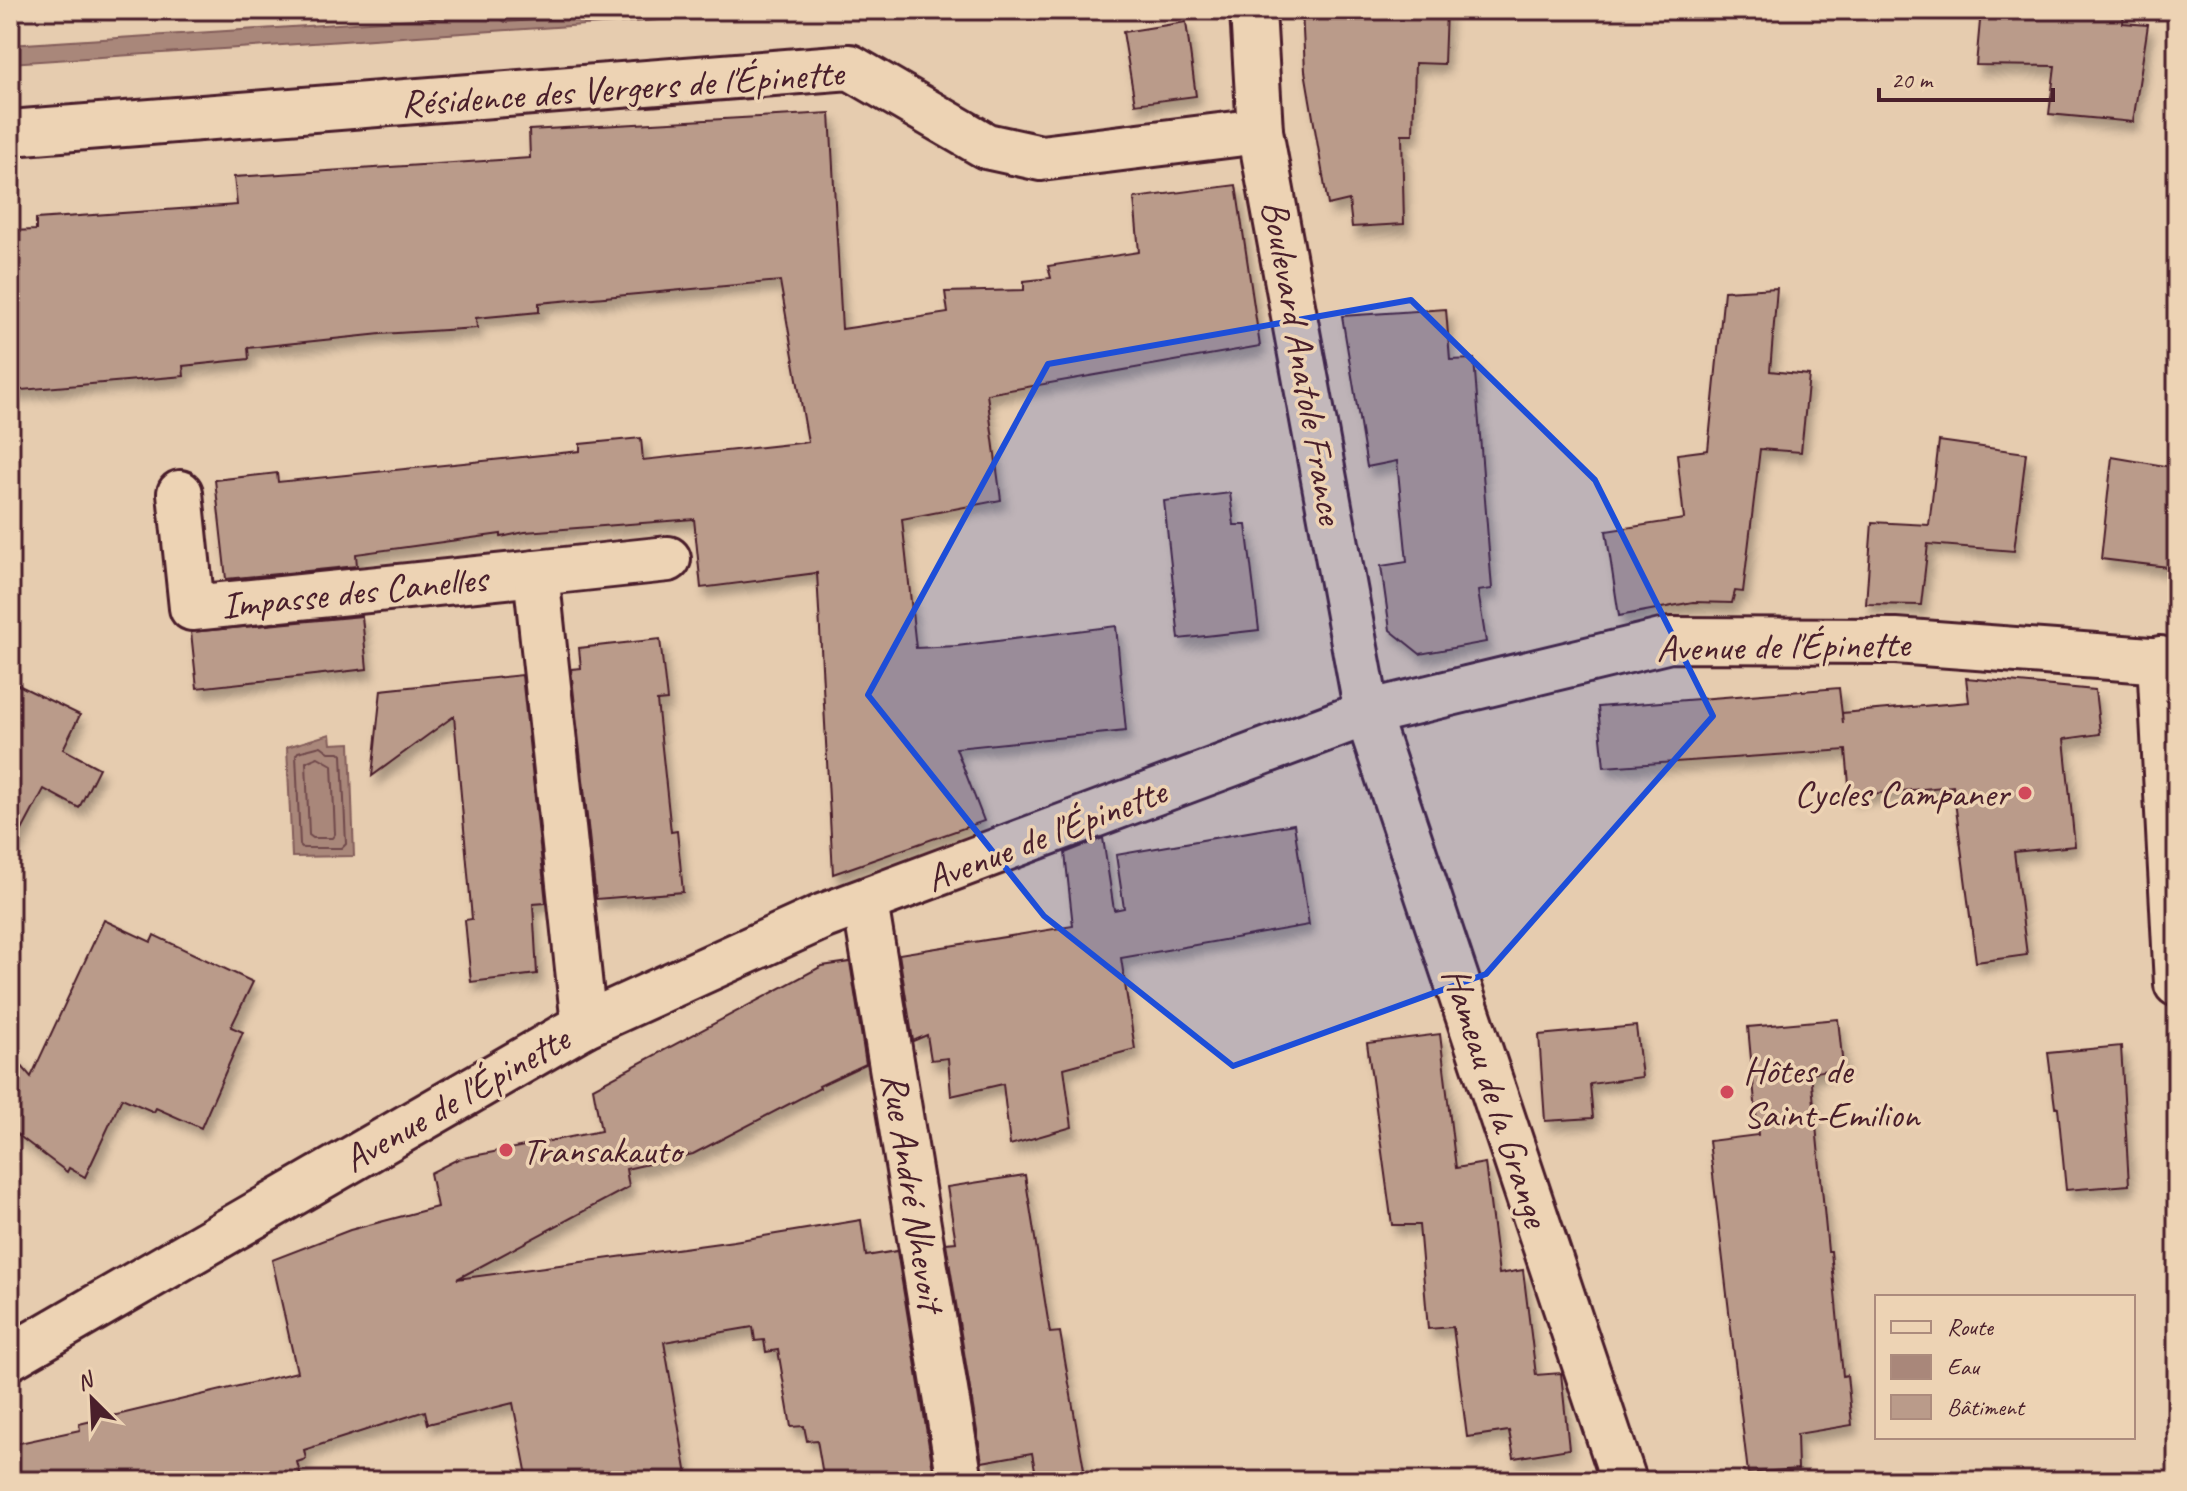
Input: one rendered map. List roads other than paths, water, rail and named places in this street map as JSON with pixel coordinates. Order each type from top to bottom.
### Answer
[{"type":"street","name":"Boulevard Anatole France","points":[[1253,10],[1260,131],[1367,713]]},
{"type":"street","name":"Résidence des Vergers de l'Épinette","points":[[10,133],[850,67],[986,146],[1041,158],[1260,131]]},
{"type":"street","name":"Impasse des Canelles","points":[[180,493],[192,608],[668,559]]},
{"type":"street","name":"Impasse des Canelles","points":[[536,573],[584,1025]]},
{"type":"street","name":"Avenue de l'Épinette","points":[[10,1357],[584,1025],[824,916],[1367,713],[1670,640],[1896,641],[2168,661]]},
{"type":"street","points":[[2168,661],[2177,984]]},
{"type":"street","name":"Hameau de la Grange","points":[[1367,713],[1624,1481]]},
{"type":"street","name":"Rue André Nhevoit","points":[[865,902],[960,1481]]},
{"type":"water","points":[[554,10],[811,10],[10,63],[10,45]]},
{"type":"water","points":[[330,734],[331,744],[350,743],[354,856],[292,857],[287,747]]},
{"type":"place","name":"Cycles Campaner","points":[[2025,793]]},
{"type":"place","name":"Hôtes de Saint-Emilion","points":[[1727,1092]]},
{"type":"place","name":"Transakauto","points":[[506,1150]]}]
